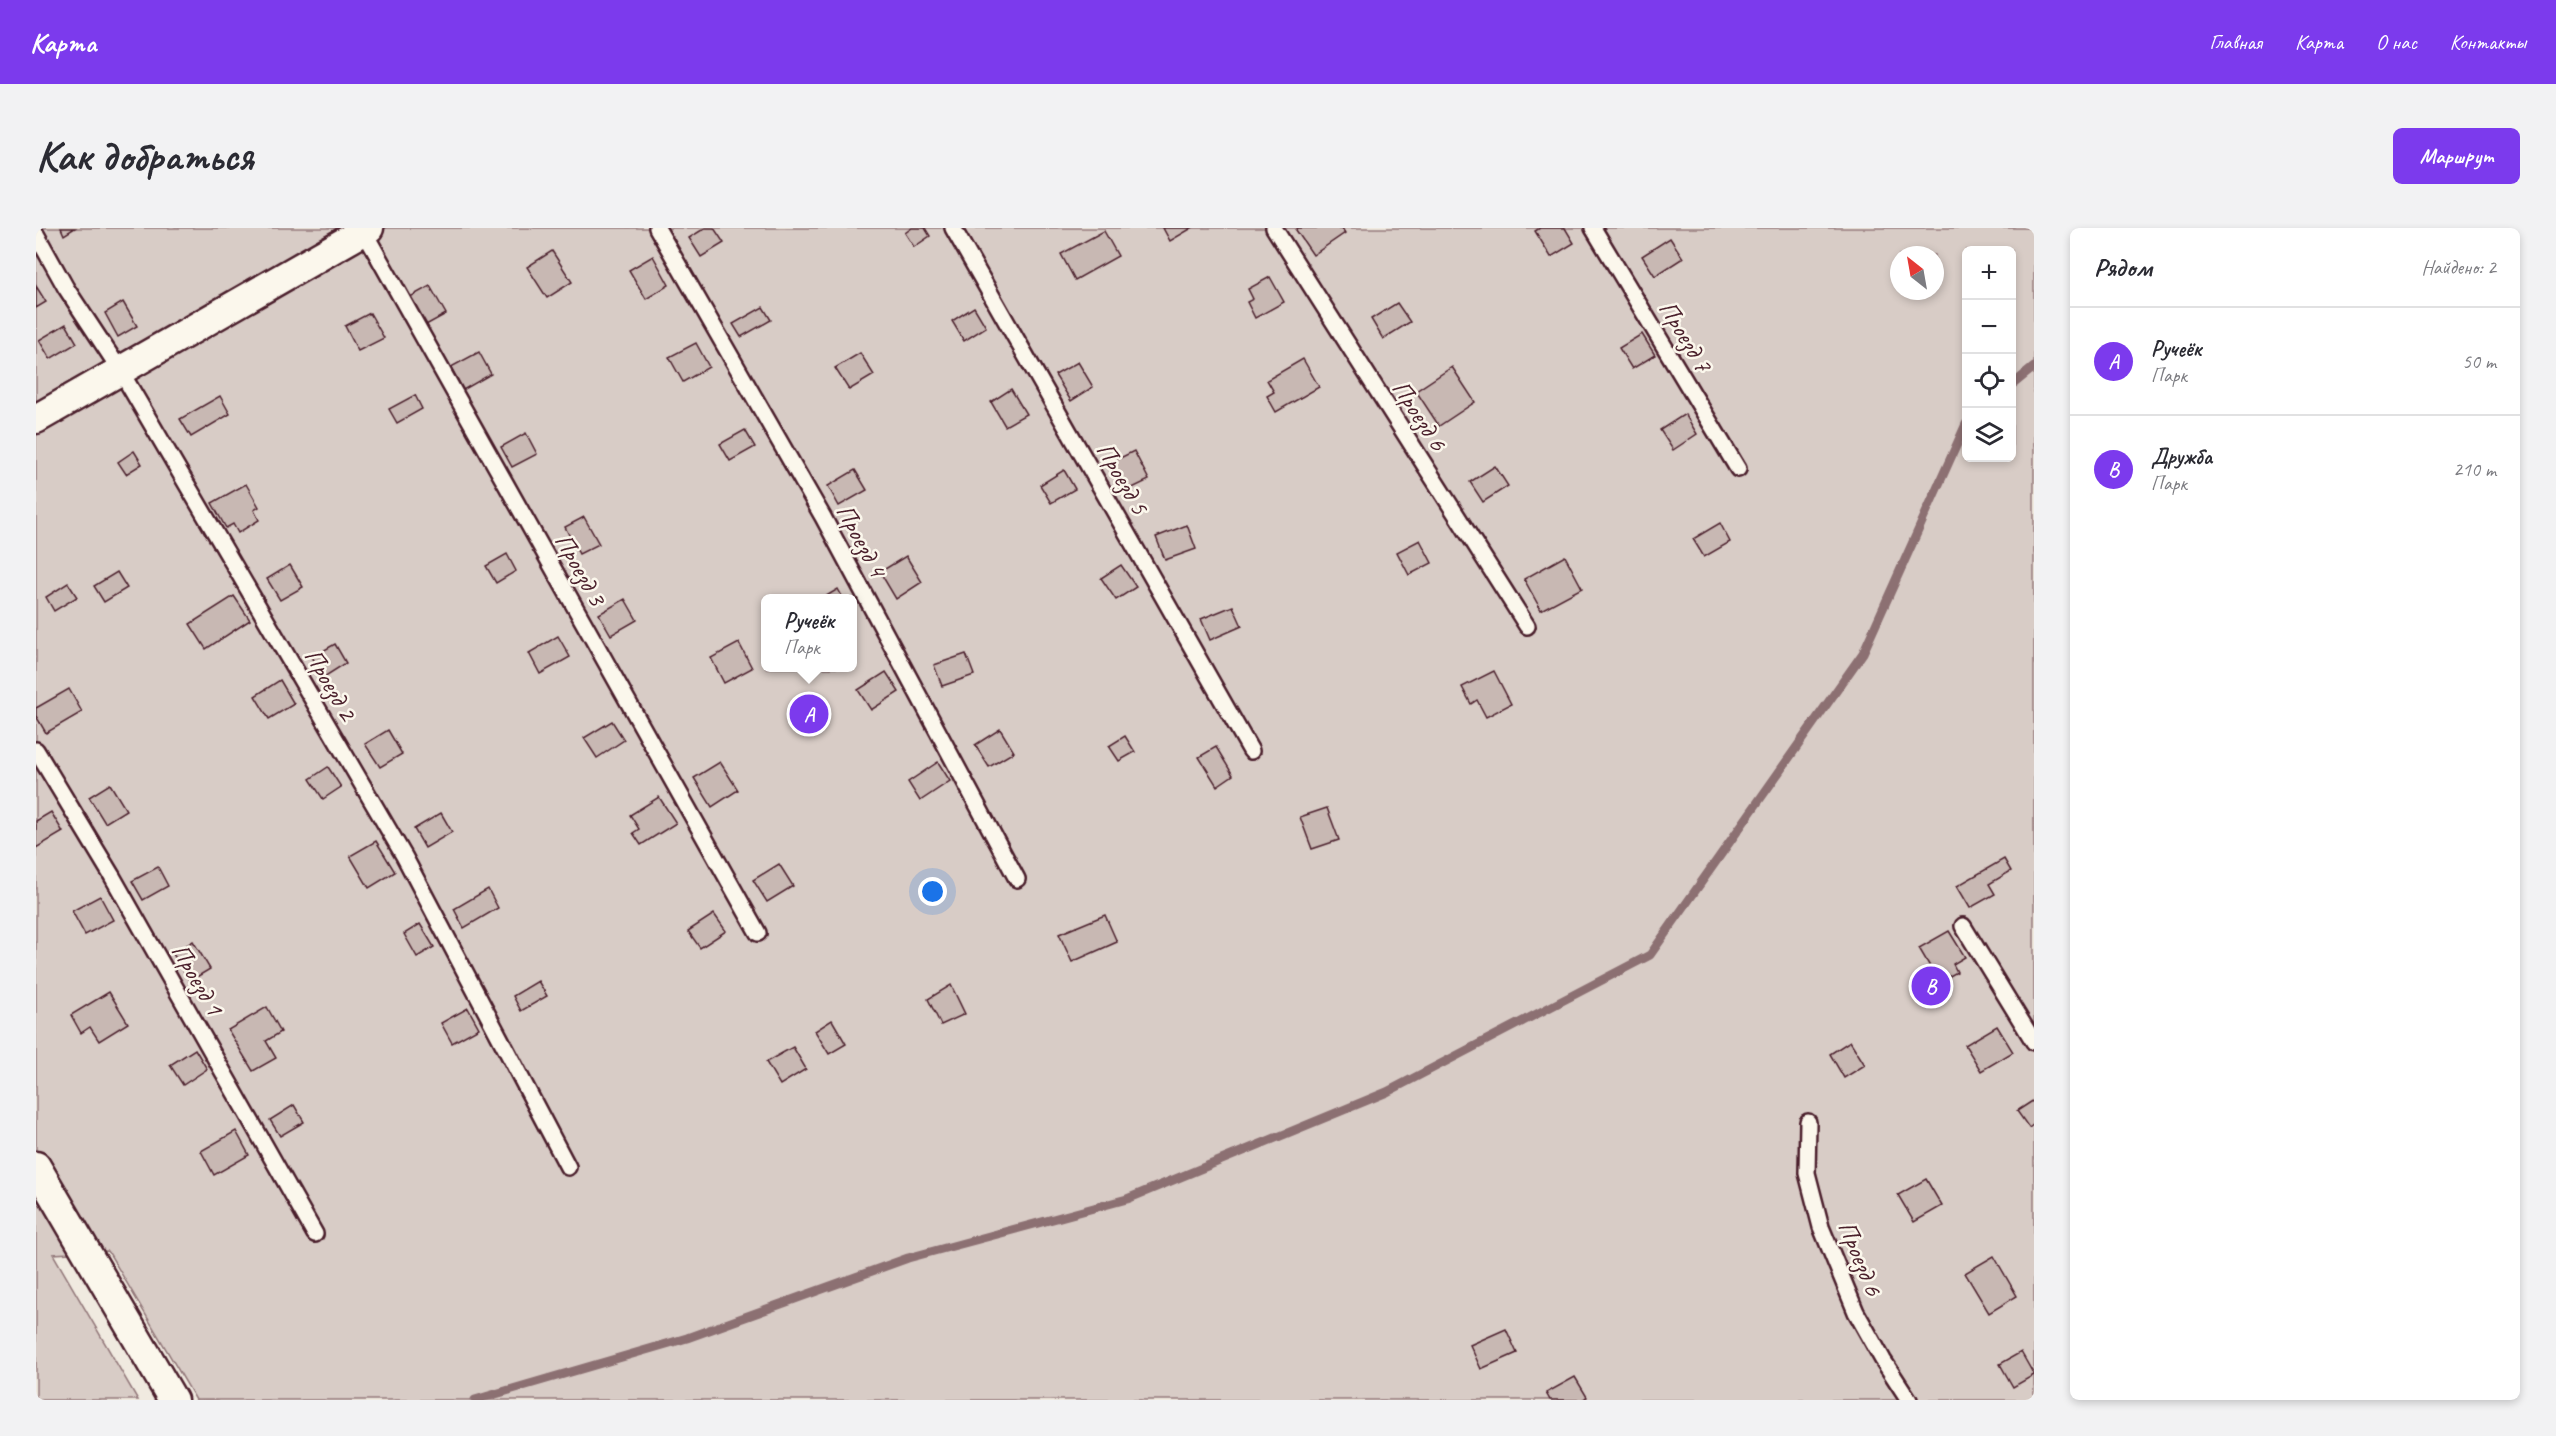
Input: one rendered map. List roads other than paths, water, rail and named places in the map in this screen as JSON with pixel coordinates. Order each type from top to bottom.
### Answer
[{"type":"street","points":[[36,419],[365,229]]},
{"type":"street","points":[[36,1166],[173,1400]]},
{"type":"lane","name":"Проезд 4","points":[[657,228],[824,517],[1017,879]]},
{"type":"lane","name":"Проезд 5","points":[[953,228],[1251,752]]},
{"type":"lane","name":"Проезд 6","points":[[1274,228],[1527,626]]},
{"type":"lane","name":"Проезд 7","points":[[1593,228],[1738,469]]},
{"type":"lane","name":"Проезд 3","points":[[365,229],[758,933]]},
{"type":"lane","name":"Проезд 2","points":[[36,234],[66,288],[120,370],[404,856],[568,1167]]},
{"type":"lane","name":"Проезд 1","points":[[36,750],[112,876],[315,1234]]},
{"type":"lane","points":[[1964,926],[2034,1042]]},
{"type":"lane","name":"Проезд 6","points":[[1808,1122],[1807,1173],[1821,1227],[1856,1312],[1909,1400]]},
{"type":"waterway","points":[[2016,382],[2034,367]]},
{"type":"waterway","points":[[475,1400],[687,1338],[908,1258],[1127,1199],[1387,1092],[1650,955],[1863,653],[1962,433]]},
{"type":"place","name":"Ручеёк","points":[[809,714]]},
{"type":"place","name":"Дружба","points":[[1931,986]]}]
